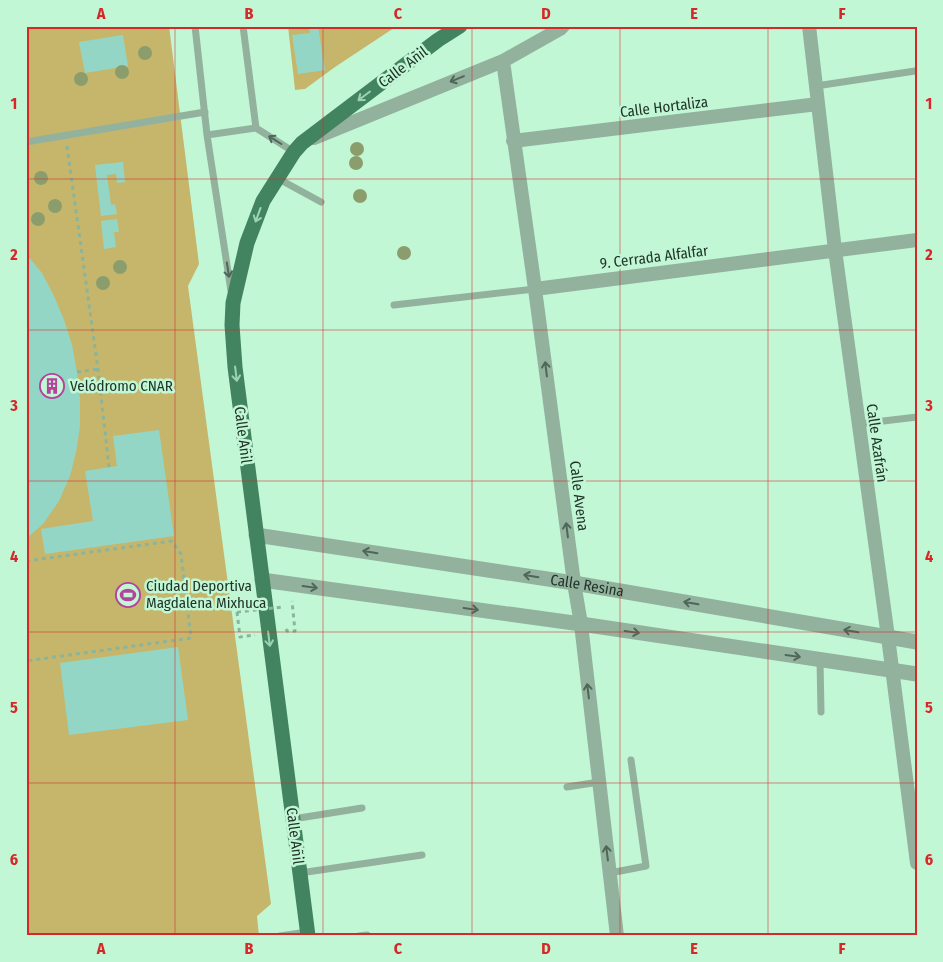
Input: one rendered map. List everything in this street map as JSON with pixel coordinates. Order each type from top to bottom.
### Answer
[{"type":"main road","name":"Calle Añil","points":[[308,934],[235,367],[232,325],[233,303],[247,244],[263,201],[298,147],[438,40],[460,26]]},
{"type":"street","points":[[298,147],[502,61],[563,26]]},
{"type":"street","name":"Calle Azafrán","points":[[808,26],[835,250],[917,863]]},
{"type":"street","name":"Calle Avena","points":[[502,61],[536,289],[580,624],[617,936]]},
{"type":"street","name":"Calle Hortaliza","points":[[514,141],[818,104]]},
{"type":"street","name":"9. Cerrada Alfalfar","points":[[536,289],[917,240]]},
{"type":"street","name":"Calle Resina","points":[[256,535],[574,583],[917,642]]},
{"type":"street","points":[[262,580],[580,624],[917,674]]},
{"type":"lane","points":[[195,26],[207,135],[233,303]]},
{"type":"lane","points":[[243,26],[256,128]]},
{"type":"lane","points":[[816,86],[915,71]]},
{"type":"lane","points":[[26,142],[205,112]]},
{"type":"lane","points":[[207,135],[256,128],[298,147]]},
{"type":"lane","points":[[277,178],[321,202]]},
{"type":"lane","name":"9. Cerrada Alfalfar","points":[[394,305],[536,289]]},
{"type":"lane","points":[[858,424],[917,417]]},
{"type":"lane","points":[[820,660],[821,712]]},
{"type":"lane","points":[[610,873],[646,866],[631,760]]},
{"type":"lane","points":[[567,787],[599,782]]},
{"type":"lane","points":[[292,819],[362,808]]},
{"type":"lane","points":[[299,873],[422,855]]},
{"type":"lane","points":[[280,936],[308,934]]},
{"type":"path","points":[[66,135],[98,369],[109,468]]},
{"type":"path","points":[[77,372],[98,369]]},
{"type":"path","points":[[26,561],[172,541],[181,554],[191,638],[26,661]]},
{"type":"path","points":[[286,631],[295,631],[290,584]]},
{"type":"path","points":[[240,637],[237,612],[283,606]]},
{"type":"shaded area","name":"Ciudad Deportiva Magdalena Mixhuca","points":[[26,26],[169,26],[199,264],[188,286],[271,904],[257,916],[259,936],[26,936]]},
{"type":"shaded area","points":[[288,26],[397,26],[305,89],[295,90]]},
{"type":"building","points":[[309,26],[318,26],[325,70],[298,74],[292,35],[310,33]]},
{"type":"building","points":[[123,35],[128,66],[85,73],[79,42]]},
{"type":"building","points":[[123,162],[125,182],[117,183],[116,174],[107,175],[111,205],[115,204],[117,214],[101,216],[95,165]]},
{"type":"building","points":[[117,219],[119,232],[114,232],[116,247],[104,249],[101,221]]},
{"type":"building","name":"Velódromo CNAR","points":[[26,254],[42,273],[54,296],[72,345],[80,400],[80,426],[70,476],[59,501],[43,524],[26,539]]},
{"type":"building","points":[[159,430],[174,536],[45,554],[41,529],[93,521],[85,471],[117,466],[113,436]]},
{"type":"building","points":[[178,647],[188,720],[69,735],[60,663]]},
{"type":"place","name":"Velódromo CNAR","points":[[52,386]]},
{"type":"place","name":"Ciudad Deportiva Magdalena Mixhuca","points":[[128,595]]}]
